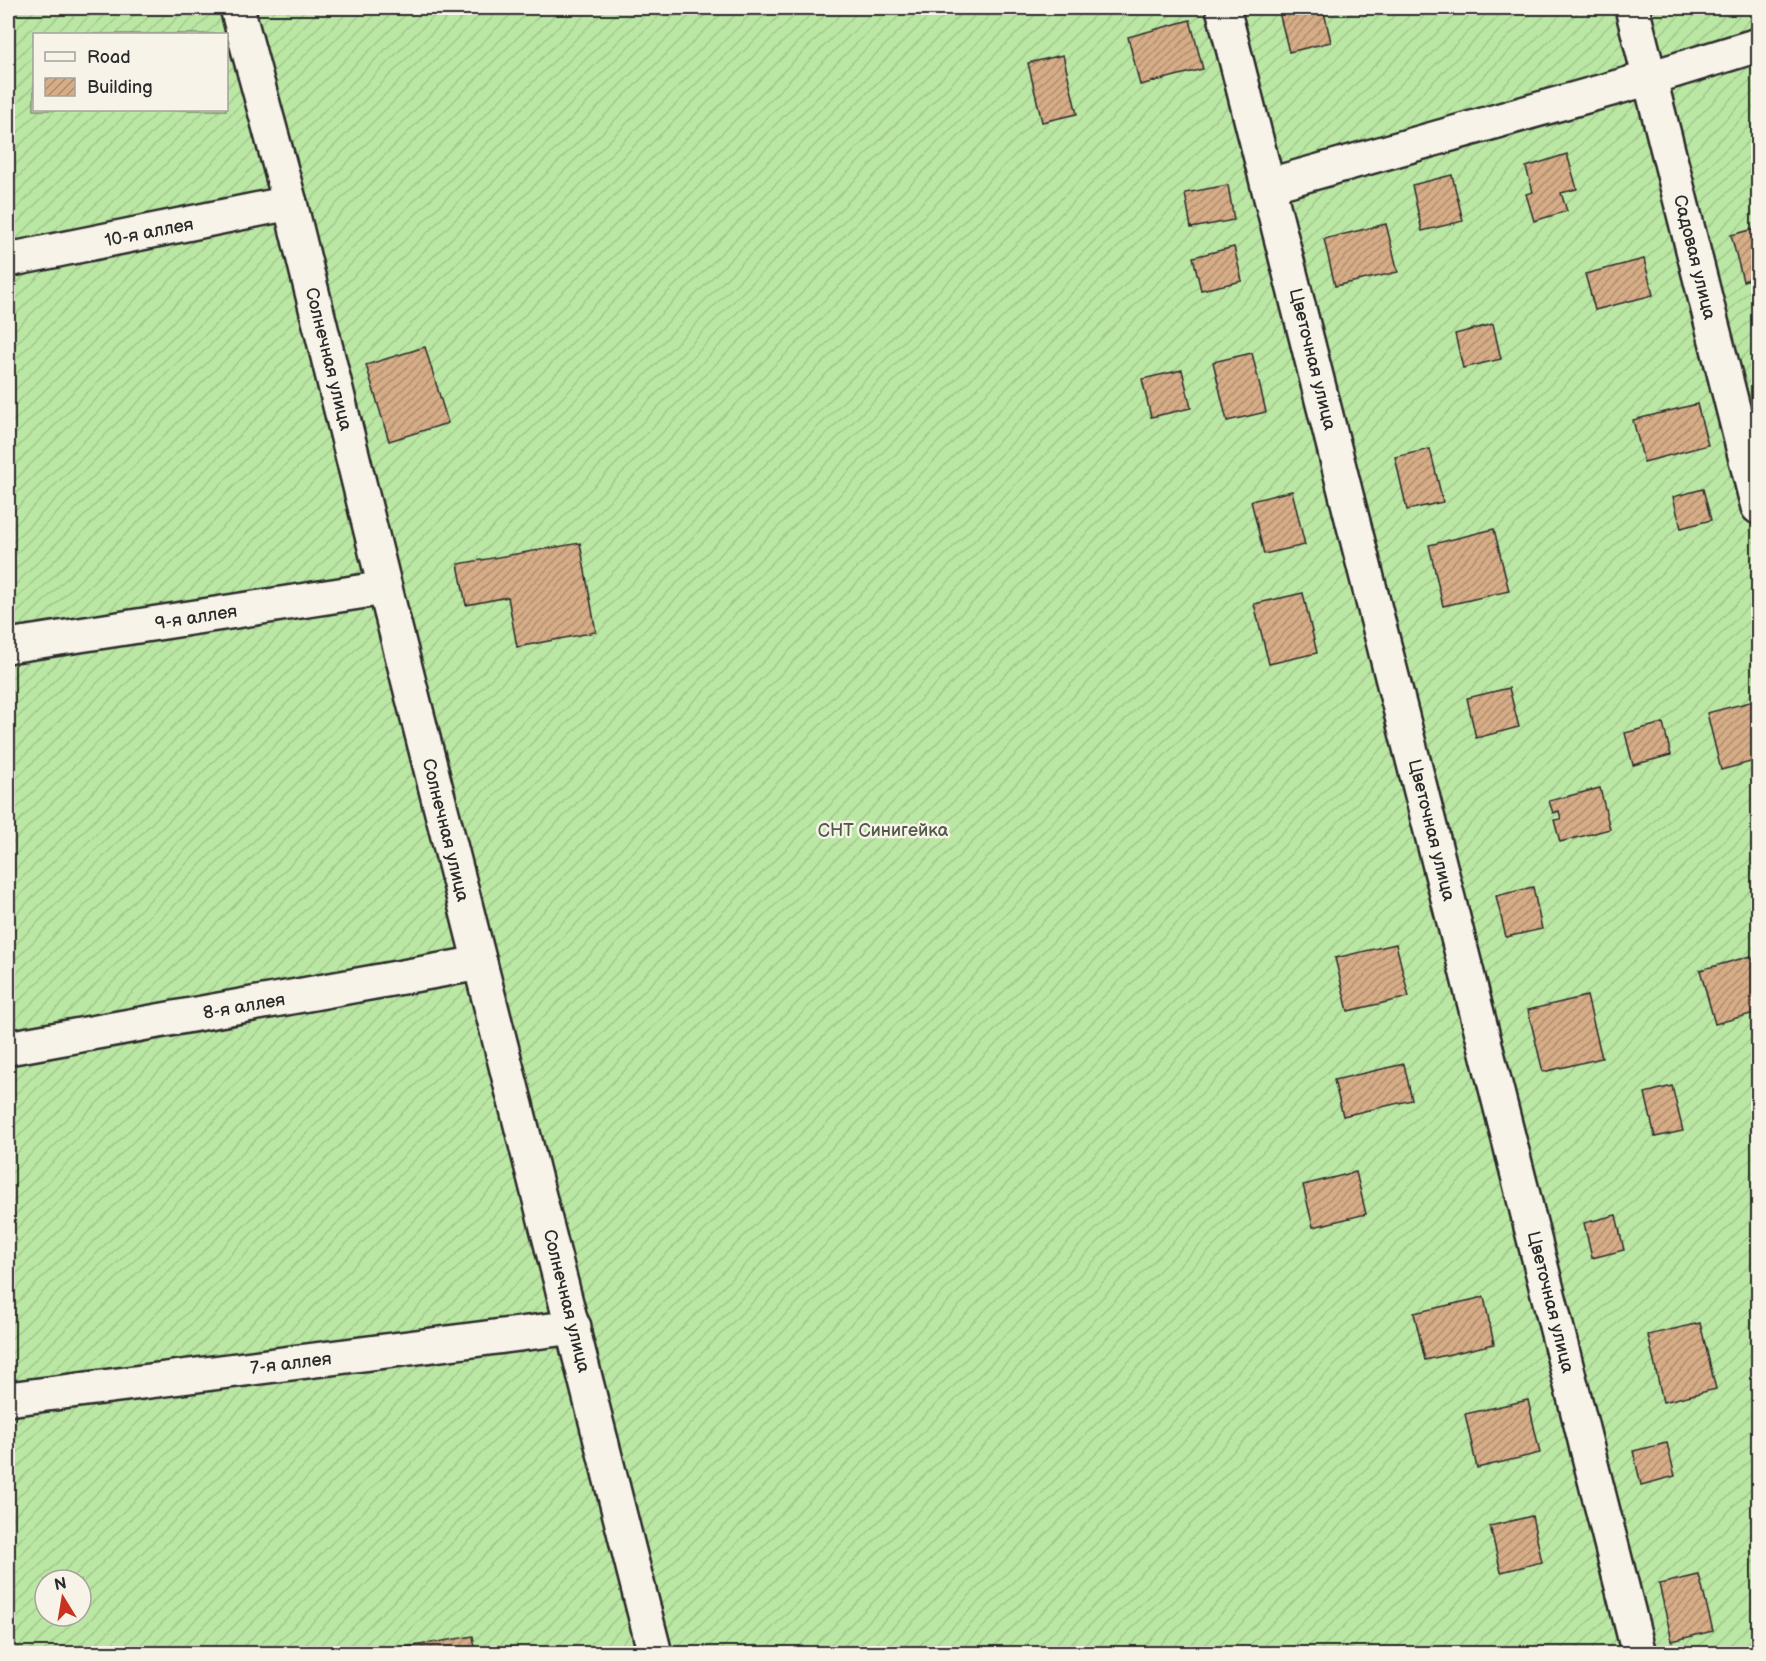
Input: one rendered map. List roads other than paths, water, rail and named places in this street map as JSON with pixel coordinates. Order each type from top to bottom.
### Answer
[{"type":"street","name":"Солнечная улица","points":[[237,8],[290,203],[385,588],[655,1653]]},
{"type":"street","name":"Цветочная улица","points":[[1223,8],[1270,185],[1639,1653]]},
{"type":"street","name":"Садовая улица","points":[[1632,8],[1758,507]]},
{"type":"street","points":[[1270,185],[1650,78],[1758,45]]},
{"type":"street","name":"10-я аллея","points":[[8,260],[290,203]]},
{"type":"street","name":"9-я аллея","points":[[8,645],[385,588]]},
{"type":"street","name":"8-я аллея","points":[[8,1048],[480,963]]},
{"type":"street","name":"7-я аллея","points":[[8,1399],[574,1327]]},
{"type":"park label","name":"СНТ Синигейка","points":[[883,830]]}]
